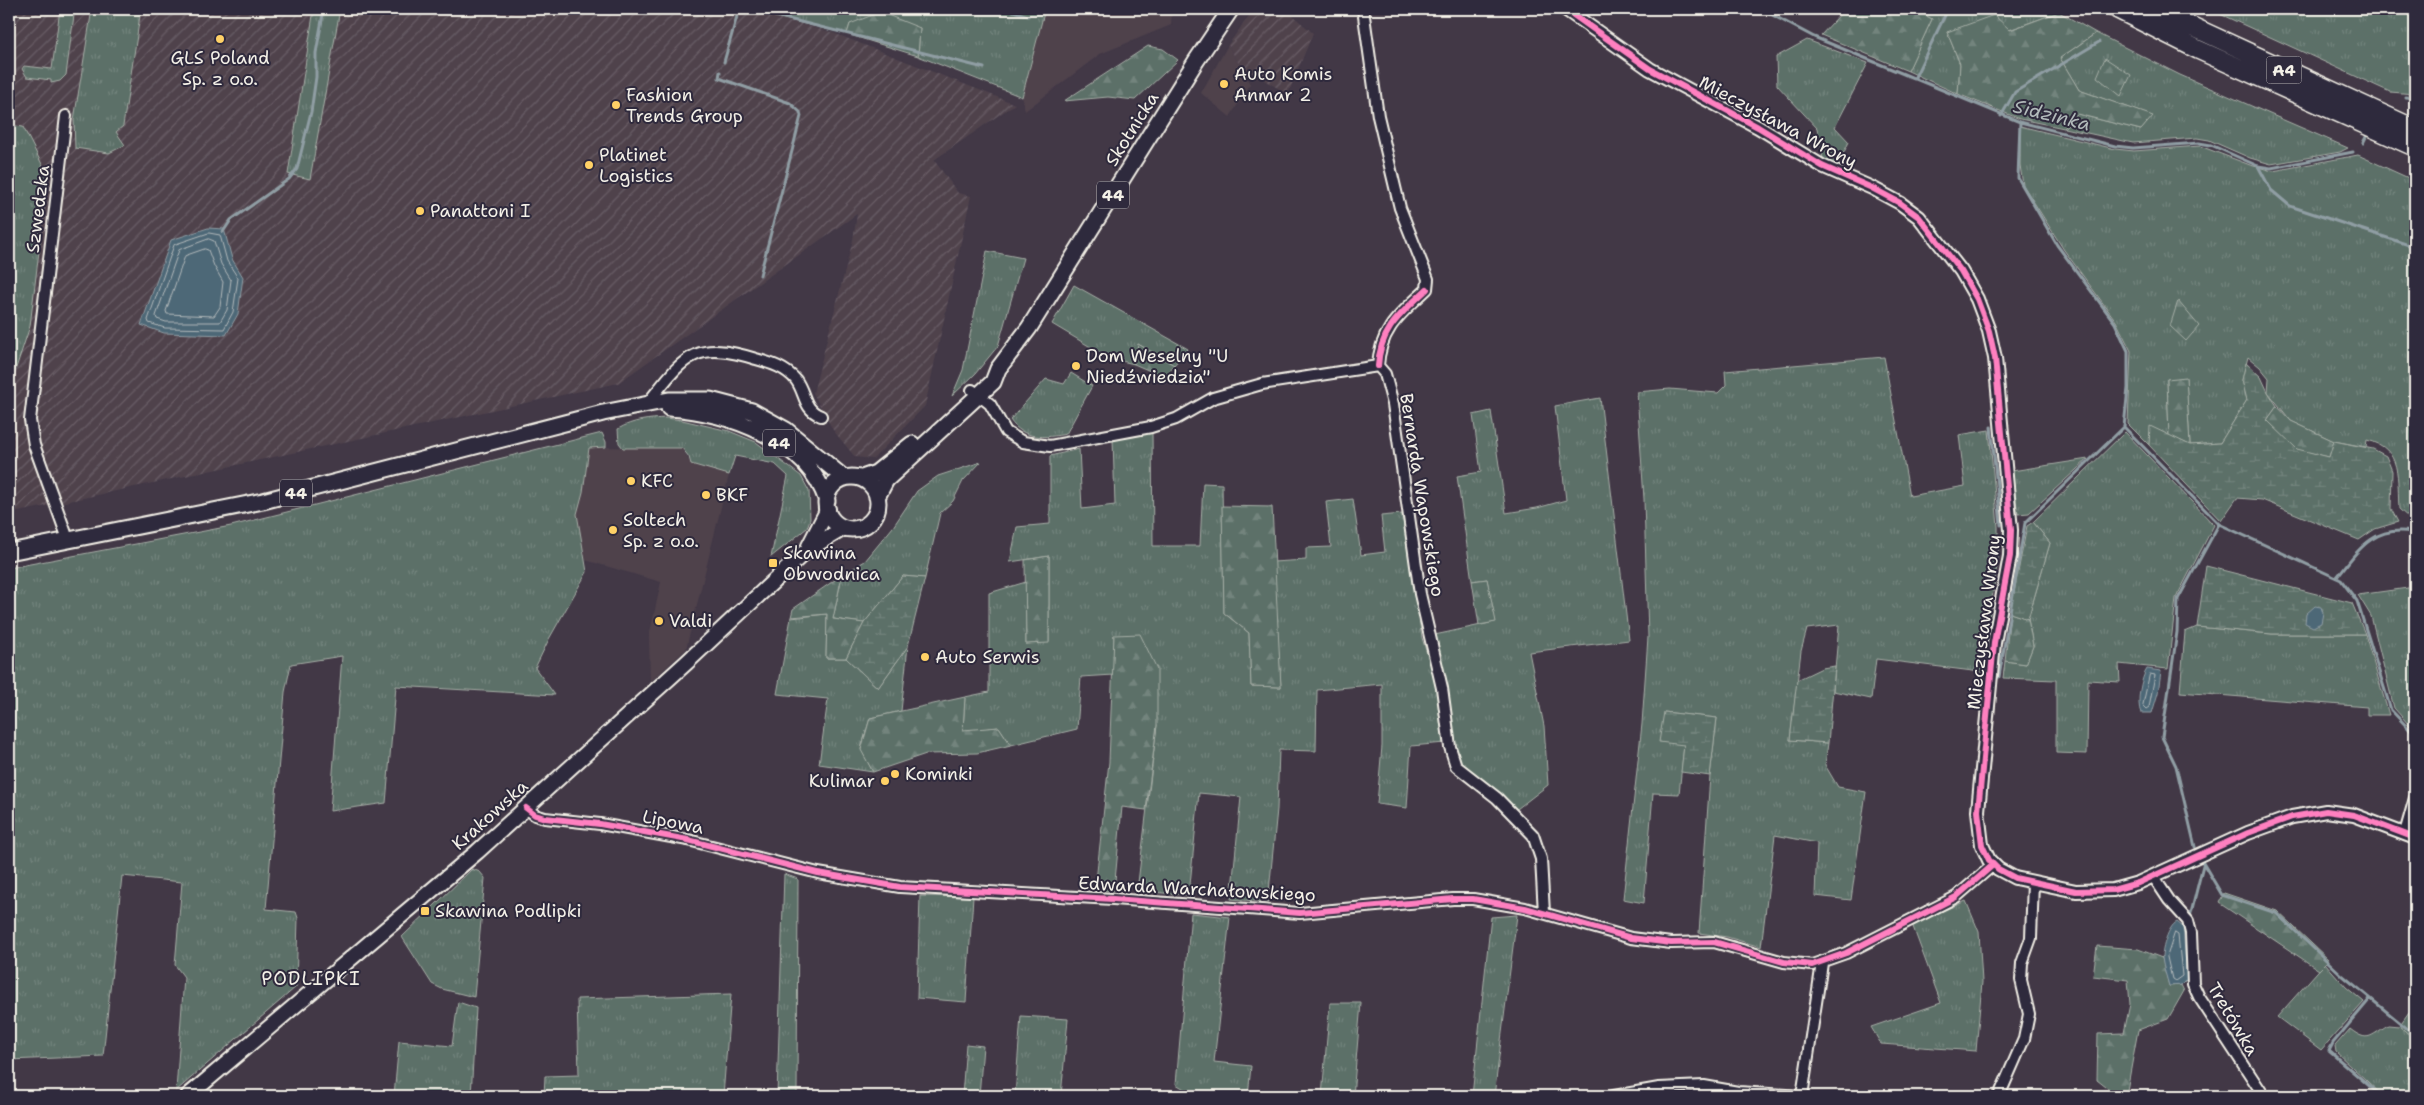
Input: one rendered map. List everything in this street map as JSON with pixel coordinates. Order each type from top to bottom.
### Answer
[{"type":"highway","name":"A4","points":[[2117,9],[2200,50],[2415,147]]},
{"type":"highway","name":"A4","points":[[2154,9],[2415,129]]},
{"type":"main road","name":"Skotnicka","points":[[877,498],[886,480],[928,442],[976,393],[984,377],[998,369],[1029,328],[1196,61],[1231,9]]},
{"type":"main road","name":"Skotnicka","points":[[862,478],[876,473],[976,393]]},
{"type":"main road","name":"44","points":[[9,552],[263,501],[603,413],[678,400],[710,400],[752,411],[786,430],[844,478],[862,478]]},
{"type":"main road","name":"44","points":[[643,406],[709,414],[746,424],[766,434],[797,456],[817,477],[822,484],[834,521],[844,528],[855,529],[868,524],[875,512],[877,498]]},
{"type":"main road","points":[[828,505],[833,484],[844,478]]},
{"type":"main road","points":[[862,478],[871,487],[877,498]]},
{"type":"main road","name":"Krakowska","points":[[807,550],[828,505]]},
{"type":"main road","name":"Krakowska","points":[[188,1096],[314,991],[526,808],[753,602],[807,550],[844,528]]},
{"type":"street","points":[[976,393],[990,405],[1006,432],[1023,442],[1050,446],[1151,427],[1176,419],[1213,398],[1262,384],[1378,366],[1379,352],[1386,331],[1396,318],[1427,289],[1428,279],[1400,208],[1378,116],[1363,9]]},
{"type":"street","name":"Mieczysława Wrony","points":[[1565,9],[1650,69],[1758,127],[1822,166],[1900,202],[1919,217],[1962,272],[1977,299],[1989,331],[1995,358],[2011,530],[2010,556],[1994,643],[1978,811],[1982,845],[1993,864]]},
{"type":"street","name":"Szwedzka","points":[[66,116],[30,420],[34,446],[68,539]]},
{"type":"street","points":[[643,406],[668,377],[686,360],[706,351],[727,350],[782,368],[795,380],[805,404],[813,412],[821,416]]},
{"type":"street","name":"Bernarda Wapowskiego","points":[[1378,366],[1385,374],[1393,404],[1420,594],[1442,688],[1450,747],[1456,766],[1497,798],[1533,835],[1541,859],[1544,913]]},
{"type":"street","points":[[668,377],[669,391],[678,400]]},
{"type":"street","points":[[1993,864],[2009,875],[2033,882],[2076,891],[2101,892],[2127,887],[2248,832],[2308,813],[2326,811],[2354,815],[2410,836],[2415,798]]},
{"type":"street","name":"Lipowa","points":[[526,808],[545,818],[600,824],[688,840],[814,872]]},
{"type":"street","name":"Edwarda Warchałowskiego","points":[[814,872],[880,885],[909,888],[1113,898],[1300,913],[1453,899],[1510,905],[1632,938],[1670,942],[1714,942],[1784,962],[1812,965],[1846,953],[1956,897],[1993,864]]},
{"type":"street","name":"Tretówka","points":[[2152,876],[2169,900],[2188,921],[2191,933],[2193,984],[2199,997],[2264,1096]]},
{"type":"street","points":[[2000,1096],[2024,1039],[2029,1014],[2021,980],[2022,963],[2031,938],[2033,882]]},
{"type":"street","points":[[1614,1096],[1659,1088],[1704,1086],[1738,1092],[1803,1096],[1822,963]]},
{"type":"shaded area","points":[[9,9],[741,9],[831,32],[1015,104],[934,160],[958,193],[971,196],[925,406],[873,459],[855,457],[833,430],[813,393],[853,240],[857,214],[618,383],[9,514]]},
{"type":"shaded area","points":[[1045,9],[1172,9],[1171,25],[1100,54],[1025,111],[1022,97]]},
{"type":"shaded area","points":[[1254,9],[1285,9],[1313,33],[1288,94],[1240,66],[1228,45]]},
{"type":"shaded area","points":[[1228,45],[1250,84],[1230,117],[1201,93]]},
{"type":"shaded area","points":[[589,447],[682,448],[691,464],[729,475],[686,649],[650,682],[649,637],[661,582],[585,560],[577,514],[583,492]]},
{"type":"green space","points":[[60,9],[72,9],[74,15],[66,75],[60,81],[51,83],[51,80],[27,77],[22,69],[24,66],[52,69]]},
{"type":"green space","points":[[92,9],[141,9],[123,126],[116,132],[125,145],[109,153],[75,148],[74,120]]},
{"type":"green space","points":[[314,9],[340,9],[310,179],[288,174]]},
{"type":"green space","points":[[741,9],[1045,9],[1022,97],[918,56],[920,28],[850,24],[847,34]]},
{"type":"green space","points":[[1845,9],[1913,9],[1932,19],[1908,71],[1821,35]]},
{"type":"green space","points":[[1913,9],[2053,9],[2059,12],[2009,30],[1947,32],[1960,64],[1958,94],[1908,71],[1932,19]]},
{"type":"green space","points":[[2209,9],[2415,9],[2415,94],[2390,92]]},
{"type":"green space","points":[[880,12],[920,28],[918,56],[847,34],[850,24]]},
{"type":"green space","points":[[2059,12],[2096,33],[2060,58],[2079,90],[2153,116],[2141,130],[2077,114],[2064,128],[2020,119],[1958,94],[1960,64],[1947,32],[1994,15],[2010,30]]},
{"type":"green space","points":[[2096,33],[2180,75],[2348,148],[2340,152],[2271,164],[2250,158],[2209,140],[2197,138],[2133,143],[2064,128],[2077,114],[2141,130],[2152,116],[2079,90],[2060,58]]},
{"type":"green space","points":[[1807,40],[1868,63],[1835,127],[1849,142],[1837,166],[1823,159],[1817,128],[1777,85],[1776,57]]},
{"type":"green space","points":[[1148,46],[1163,49],[1178,60],[1135,100],[1108,97],[1064,101]]},
{"type":"green space","points":[[2105,58],[2131,75],[2121,96],[2097,77]]},
{"type":"green space","points":[[9,125],[23,127],[48,176],[30,326],[9,389]]},
{"type":"green space","points":[[2020,126],[2115,149],[2134,151],[2200,146],[2250,165],[2273,171],[2358,155],[2415,181],[2415,519],[2410,519],[2399,509],[2396,467],[2387,450],[2379,444],[2367,440],[2366,447],[2334,441],[2291,421],[2268,392],[2269,378],[2248,357],[2242,380],[2247,400],[2220,443],[2190,445],[2186,378],[2167,379],[2169,436],[2151,427],[2149,445],[2128,424],[2131,351],[2116,321],[2064,250],[2023,185],[2020,165]]},
{"type":"green space","points":[[987,251],[1023,258],[998,346],[975,374],[952,396],[963,370]]},
{"type":"green space","points":[[1074,285],[1188,349],[1174,365],[1138,344],[1134,364],[1109,358],[1052,324]]},
{"type":"green space","points":[[2178,301],[2199,326],[2186,341],[2170,326]]},
{"type":"green space","points":[[1138,344],[1174,365],[1164,377],[1134,364]]},
{"type":"green space","points":[[1884,357],[1910,496],[1965,486],[1959,435],[1989,430],[1998,527],[1998,559],[1981,672],[1876,659],[1871,699],[1833,691],[1839,625],[1807,629],[1801,651],[1790,740],[1828,743],[1825,765],[1838,787],[1866,792],[1851,900],[1815,896],[1817,843],[1775,835],[1761,947],[1727,937],[1699,933],[1710,776],[1717,718],[1664,712],[1684,745],[1679,794],[1653,793],[1644,903],[1623,899],[1642,724],[1648,637],[1644,499],[1637,392],[1670,389],[1718,393],[1726,385],[1725,371]]},
{"type":"green space","points":[[2246,363],[2261,377],[2277,406],[2267,420],[2297,449],[2329,457],[2334,441],[2373,449],[2386,456],[2392,471],[2391,509],[2398,522],[2375,529],[2359,540],[2262,500],[2237,498],[2221,521],[2149,445],[2150,426],[2190,445],[2220,443],[2247,400],[2242,380]]},
{"type":"green space","points":[[1071,373],[1092,386],[1066,434],[1043,437],[1035,436],[1016,427],[1010,420],[1046,379],[1064,384]]},
{"type":"green space","points":[[2186,377],[2190,445],[2169,436],[2167,379]]},
{"type":"green space","points":[[1600,398],[1629,640],[1529,652],[1544,726],[1548,785],[1517,809],[1459,762],[1453,743],[1449,699],[1430,636],[1495,622],[1487,579],[1472,581],[1457,476],[1481,472],[1473,415],[1491,411],[1506,513],[1537,508],[1566,500],[1555,406]]},
{"type":"green space","points":[[2277,406],[2291,421],[2334,441],[2329,457],[2297,450],[2267,420]]},
{"type":"green space","points":[[666,418],[729,431],[756,442],[801,476],[809,491],[810,519],[807,528],[771,557],[788,476],[775,464],[735,456],[729,475],[691,464],[689,457],[682,448],[623,448],[619,443],[618,429],[635,422]]},
{"type":"green space","points":[[1152,432],[1153,546],[1200,546],[1203,483],[1222,484],[1224,613],[1249,633],[1251,686],[1281,687],[1273,562],[1306,560],[1306,548],[1331,547],[1326,502],[1353,499],[1361,555],[1385,552],[1381,516],[1402,514],[1422,638],[1438,688],[1445,743],[1411,746],[1407,808],[1377,804],[1382,746],[1382,684],[1317,690],[1316,751],[1279,750],[1277,809],[1268,902],[1231,899],[1241,797],[1199,793],[1189,895],[1137,891],[1157,725],[1114,635],[1114,675],[1081,677],[1077,729],[1011,745],[999,727],[963,731],[965,697],[989,692],[989,593],[1026,582],[1026,644],[1049,642],[1049,556],[1010,562],[1017,527],[1050,524],[1050,456],[1079,449],[1082,509],[1115,505],[1113,439]]},
{"type":"green space","points":[[2125,432],[2214,525],[2176,598],[2168,669],[2119,664],[2120,682],[2088,680],[2087,754],[2056,753],[2056,680],[2003,678],[2005,661],[2026,664],[2033,646],[2028,619],[2050,543],[2033,522]]},
{"type":"green space","points":[[602,433],[606,447],[589,448],[583,492],[577,514],[587,572],[549,639],[535,668],[555,695],[396,686],[386,803],[330,811],[342,656],[291,664],[285,692],[266,909],[296,912],[298,918],[296,987],[176,1091],[184,977],[175,965],[182,882],[122,876],[103,1056],[9,1060],[9,568],[231,526]]},
{"type":"green space","points":[[2088,459],[2029,513],[2018,514],[2012,471]]},
{"type":"green space","points":[[981,462],[963,481],[953,501],[940,513],[925,578],[903,576],[864,623],[833,619],[842,576],[837,578],[865,561],[893,527],[917,491],[938,476]]},
{"type":"green space","points":[[1222,506],[1272,507],[1281,687],[1251,686],[1249,633],[1224,613]]},
{"type":"green space","points":[[2033,522],[2050,543],[2028,619],[2010,613],[2027,526]]},
{"type":"green space","points":[[1049,556],[1049,643],[1026,644],[1025,560]]},
{"type":"green space","points":[[2206,566],[2352,603],[2365,634],[2272,634],[2197,627]]},
{"type":"green space","points":[[842,575],[833,619],[864,623],[846,658],[826,658],[827,614],[791,617],[793,609]]},
{"type":"green space","points":[[903,576],[925,578],[908,646],[878,688],[846,658],[864,623]]},
{"type":"green space","points":[[1487,579],[1496,622],[1479,625],[1472,581]]},
{"type":"green space","points":[[2415,587],[2415,728],[2410,726],[2394,708],[2371,616],[2358,595]]},
{"type":"green space","points":[[2010,613],[2028,619],[2033,646],[2026,664],[2005,661]]},
{"type":"green space","points":[[827,614],[826,658],[846,658],[878,688],[908,646],[901,711],[870,718],[861,749],[873,772],[819,764],[828,699],[777,694],[791,618]]},
{"type":"green space","points":[[2197,627],[2272,634],[2365,634],[2389,715],[2367,715],[2367,707],[2180,692],[2185,632]]},
{"type":"green space","points":[[1140,634],[1157,669],[1157,725],[1146,810],[1122,807],[1114,891],[1095,890],[1109,762],[1114,635]]},
{"type":"green space","points":[[1835,666],[1828,743],[1790,740],[1797,680],[1822,668]]},
{"type":"green space","points":[[965,697],[963,730],[999,727],[1011,745],[977,753],[926,754],[873,772],[861,750],[870,718]]},
{"type":"green space","points":[[1664,712],[1717,718],[1710,776],[1681,772],[1684,745],[1659,742]]},
{"type":"green space","points":[[472,869],[480,872],[485,878],[474,997],[442,989],[432,984],[402,937]]},
{"type":"green space","points":[[784,874],[798,879],[797,1096],[777,1096]]},
{"type":"green space","points":[[2224,893],[2277,911],[2329,960],[2319,970],[2219,903]]},
{"type":"green space","points":[[920,896],[973,897],[966,1002],[917,998]]},
{"type":"green space","points":[[1966,901],[1979,932],[1982,982],[1976,1051],[1881,1044],[1871,1027],[1941,1003],[1912,924]]},
{"type":"green space","points":[[1191,913],[1230,917],[1214,1062],[1251,1066],[1248,1096],[1196,1096],[1176,1084]]},
{"type":"green space","points":[[1517,915],[1494,1096],[1472,1096],[1491,917]]},
{"type":"green space","points":[[2097,946],[2138,949],[2162,958],[2169,986],[2181,985],[2184,991],[2168,1019],[2138,1030],[2126,1096],[2110,1096],[2111,1091],[2097,1080],[2098,1034],[2124,1033],[2130,1004],[2128,980],[2093,976]]},
{"type":"green space","points":[[2325,963],[2346,987],[2364,1002],[2321,1050],[2277,1017]]},
{"type":"green space","points":[[731,994],[723,1096],[544,1096],[545,1076],[579,1075],[577,999]]},
{"type":"green space","points":[[458,1002],[476,1008],[471,1096],[394,1096],[399,1041],[452,1046]]},
{"type":"green space","points":[[1330,1003],[1361,1003],[1353,1096],[1322,1096]]},
{"type":"green space","points":[[2409,1012],[2415,1015],[2415,1039],[2399,1026]]},
{"type":"green space","points":[[1021,1016],[1068,1019],[1061,1096],[1015,1096]]},
{"type":"green space","points":[[2388,1025],[2399,1026],[2415,1039],[2415,1096],[2383,1096],[2336,1052],[2335,1046],[2350,1029],[2365,1037],[2373,1035]]},
{"type":"green space","points":[[966,1044],[983,1046],[979,1096],[962,1096]]},
{"type":"water","points":[[208,228],[224,229],[232,259],[243,277],[238,314],[226,335],[164,333],[141,325],[171,240]]},
{"type":"water","points":[[2315,606],[2321,607],[2323,613],[2321,623],[2313,627],[2305,623],[2306,614]]},
{"type":"water","points":[[2147,669],[2161,671],[2158,693],[2152,713],[2141,713],[2139,703],[2140,691]]},
{"type":"water","points":[[2177,922],[2183,927],[2187,979],[2181,985],[2169,986],[2162,954],[2168,933]]},
{"type":"waterway","points":[[223,232],[231,220],[289,179],[297,169],[311,112],[316,77],[316,53],[324,9]]},
{"type":"waterway","points":[[724,62],[739,9]]},
{"type":"waterway","points":[[749,9],[984,68]]},
{"type":"waterway","points":[[1007,9],[1028,16]]},
{"type":"waterway","name":"Sidzinka","points":[[1761,9],[1814,37],[2020,122],[2115,146],[2133,148],[2199,143],[2211,145],[2258,166],[2271,168],[2353,152]]},
{"type":"waterway","points":[[1914,79],[1948,9]]},
{"type":"waterway","points":[[2001,116],[2015,92],[2099,42]]},
{"type":"waterway","points":[[720,72],[719,78],[790,103],[800,112],[801,116],[760,275]]},
{"type":"waterway","name":"Sidzinka","points":[[2405,97],[2415,98]]},
{"type":"waterway","points":[[2020,122],[2018,178],[2057,245],[2115,323],[2128,351],[2128,388],[2124,427],[2219,524],[2341,580],[2357,601],[2391,710],[2415,733]]},
{"type":"waterway","name":"Sidzinka","points":[[2363,143],[2366,137]]},
{"type":"waterway","points":[[2258,166],[2271,190],[2290,206],[2415,247]]},
{"type":"waterway","points":[[1991,427],[2001,525]]},
{"type":"waterway","points":[[1999,677],[2025,523],[2124,427]]},
{"type":"waterway","points":[[2195,847],[2176,766],[2162,737],[2177,632],[2178,599],[2219,524]]},
{"type":"waterway","points":[[2337,577],[2360,549],[2377,536],[2398,531],[2412,532]]},
{"type":"waterway","points":[[2203,863],[2222,895],[2276,913],[2342,975],[2415,1035]]},
{"type":"waterway","points":[[2190,917],[2203,865]]},
{"type":"waterway","points":[[2370,999],[2333,1043],[2329,1051],[2381,1096]]},
{"type":"cycle path","points":[[1565,9],[1650,69],[1758,127],[1822,166],[1872,188],[1900,203],[1919,217],[1961,271],[1977,299],[1989,331],[1995,358],[2011,530],[2010,556],[1994,643],[1978,811],[1982,845],[1989,860],[1998,869],[2015,878],[2076,891],[2113,890],[2138,883],[2248,833],[2292,817],[2326,811],[2354,815],[2415,838]]},
{"type":"cycle path","points":[[1378,366],[1383,341],[1388,331],[1401,314],[1427,289]]},
{"type":"cycle path","points":[[526,808],[535,815],[545,818],[600,824],[688,840],[818,873],[900,887],[1113,899],[1300,913],[1453,899],[1473,899],[1525,908],[1631,938],[1671,943],[1714,942],[1784,962],[1812,965],[1846,953],[1956,897],[1993,865]]},
{"type":"place","name":"GLS Poland Sp. z o.o.","points":[[220,39]]},
{"type":"place","name":"Auto Komis Anmar 2","points":[[1224,84]]},
{"type":"place","name":"Fashion Trends Group","points":[[616,105]]},
{"type":"place","name":"Platinet Logistics","points":[[589,165]]},
{"type":"place","name":"Panattoni I","points":[[420,211]]},
{"type":"place","name":"Dom Weselny \"U Niedźwiedzia\"","points":[[1076,366]]},
{"type":"place","name":"KFC","points":[[631,481]]},
{"type":"place","name":"BKF","points":[[706,495]]},
{"type":"place","name":"Soltech Sp. z o.o.","points":[[613,530]]},
{"type":"place","name":"Skawina Obwodnica","points":[[773,563]]},
{"type":"place","name":"Valdi","points":[[659,621]]},
{"type":"place","name":"Auto Serwis","points":[[925,657]]},
{"type":"place","name":"Kominki","points":[[895,774]]},
{"type":"place","name":"Kulimar","points":[[885,781]]},
{"type":"place","name":"Skawina Podlipki","points":[[425,911]]},
{"type":"district","name":"PODLIPKI","points":[[311,978]]}]
